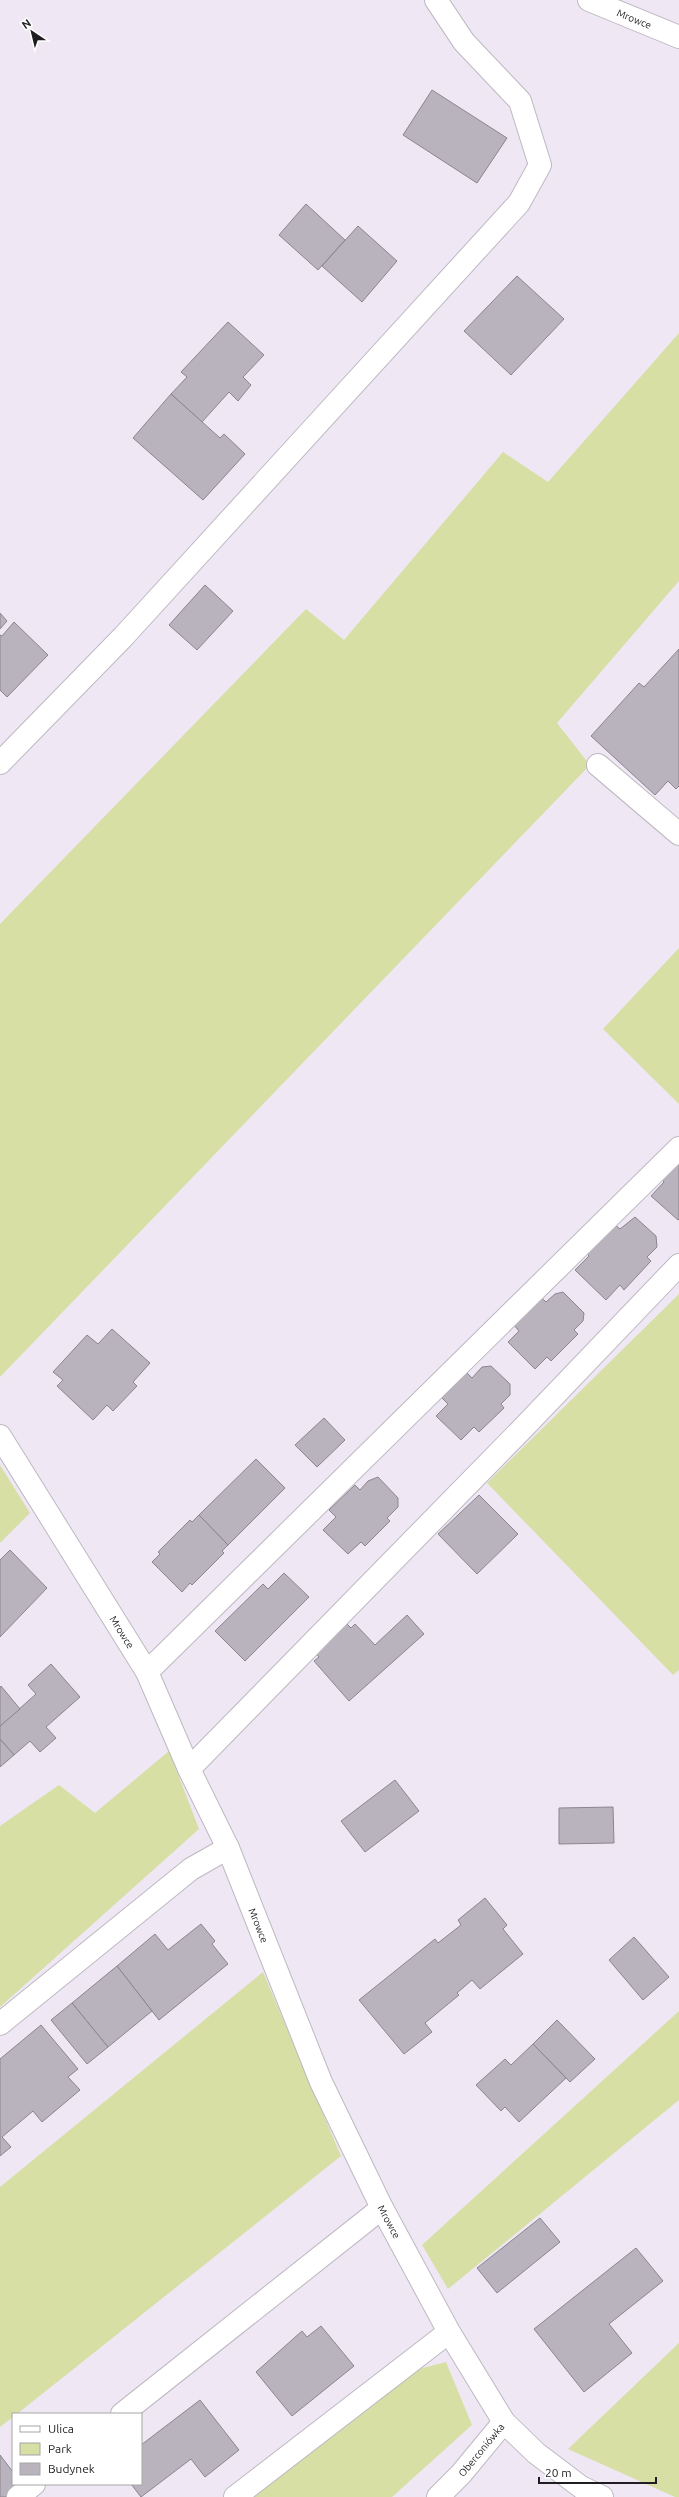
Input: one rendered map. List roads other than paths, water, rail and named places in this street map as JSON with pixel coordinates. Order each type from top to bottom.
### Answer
[{"type":"street","points":[[0,763],[123,637],[519,203],[540,164],[520,101],[464,42],[436,0]]},
{"type":"street","name":"Mrowce","points":[[589,0],[679,37]]},
{"type":"street","points":[[598,765],[679,834]]},
{"type":"street","points":[[147,1672],[679,1148]]},
{"type":"street","points":[[189,1768],[530,1420],[679,1265]]},
{"type":"street","name":"Mrowce","points":[[0,1436],[147,1672],[189,1768],[228,1848],[321,2082],[382,2208],[449,2332],[504,2422]]},
{"type":"street","points":[[0,2024],[191,1869],[228,1848]]},
{"type":"street","points":[[123,2413],[382,2208]]},
{"type":"street","points":[[235,2497],[449,2332]]},
{"type":"street","name":"Oberconiówka","points":[[438,2497],[461,2474],[504,2422],[536,2453],[581,2487],[602,2497]]},
{"type":"street","points":[[18,2497],[33,2485]]}]
